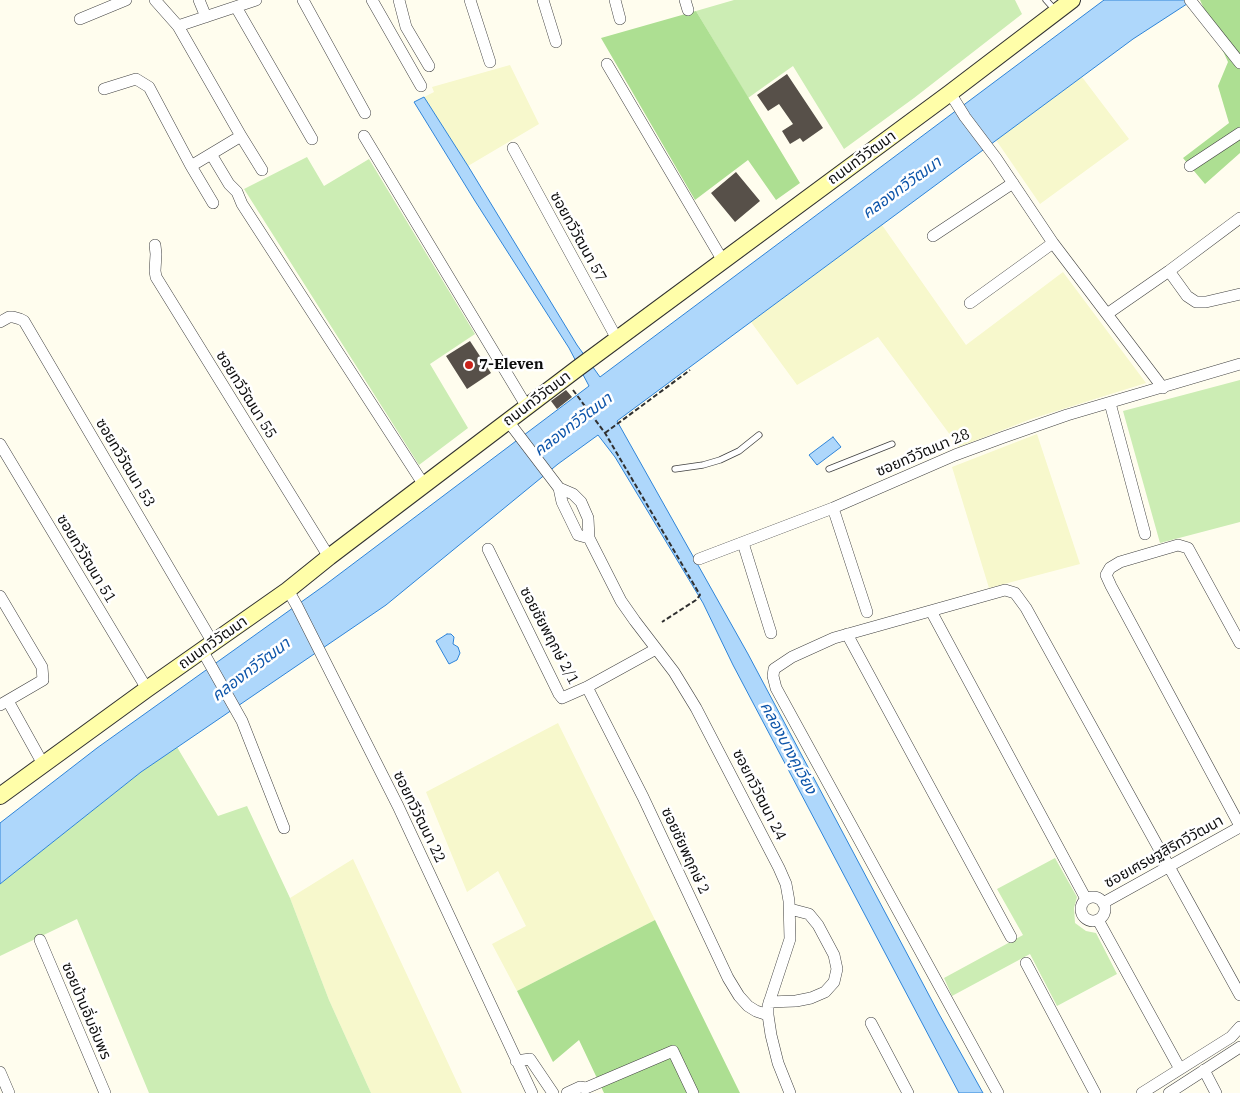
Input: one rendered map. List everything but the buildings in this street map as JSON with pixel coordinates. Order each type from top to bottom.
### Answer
[{"type":"main road","name":"ถนนทวีวัฒนา","points":[[0,796],[146,689],[288,590],[578,368],[950,93],[1052,6],[1072,0]]},
{"type":"street","points":[[80,19],[126,0]]},
{"type":"street","points":[[155,0],[178,26],[262,170]]},
{"type":"street","points":[[199,0],[206,17]]},
{"type":"street","points":[[178,26],[256,0]]},
{"type":"street","points":[[303,0],[365,113]]},
{"type":"street","points":[[372,0],[421,86]]},
{"type":"street","points":[[399,0],[406,26],[429,66]]},
{"type":"street","points":[[470,0],[490,62]]},
{"type":"street","points":[[543,0],[556,42]]},
{"type":"street","points":[[614,0],[620,19]]},
{"type":"street","points":[[1192,3],[1240,63]]},
{"type":"street","points":[[236,7],[312,139]]},
{"type":"street","points":[[607,64],[723,261]]},
{"type":"street","points":[[104,89],[136,79],[150,87],[191,166],[213,203]]},
{"type":"street","points":[[950,93],[1053,243],[1163,388]]},
{"type":"street","points":[[1190,166],[1240,133]]},
{"type":"street","points":[[191,166],[241,136]]},
{"type":"street","points":[[364,136],[527,407]]},
{"type":"street","name":"ซอยทวีวัฒนา 57","points":[[513,148],[617,339]]},
{"type":"street","points":[[211,154],[229,184],[231,196],[242,204],[424,485]]},
{"type":"street","points":[[933,236],[1013,183]]},
{"type":"street","points":[[1107,314],[1240,218]]},
{"type":"street","points":[[970,303],[1053,243]]},
{"type":"street","name":"ซอยทวีวัฒนา 55","points":[[155,245],[156,277],[329,557]]},
{"type":"street","points":[[1169,271],[1187,296],[1196,302],[1206,302],[1240,294]]},
{"type":"street","name":"ซอยทวีวัฒนา 53","points":[[0,322],[9,317],[20,319],[24,322],[208,646],[211,665],[242,721],[284,828]]},
{"type":"street","name":"ซอยทวีวัฒนา 28","points":[[699,559],[833,508],[955,455],[1004,436],[1240,364]]},
{"type":"street","points":[[1110,403],[1145,534]]},
{"type":"street","name":"ซอยทวีวัฒนา 24","points":[[508,421],[559,488],[562,502],[578,535],[589,538]]},
{"type":"street","name":"ซอยทวีวัฒนา 51","points":[[0,444],[146,689]]},
{"type":"street","name":"ซอยทวีวัฒนา 24","points":[[559,488],[573,494],[581,502],[588,518],[589,538],[621,601],[674,672],[696,708],[786,884],[790,909],[790,939],[769,1002],[768,1015],[778,1063],[790,1093]]},
{"type":"street","points":[[833,508],[867,612]]},
{"type":"street","points":[[743,542],[771,634]]},
{"type":"street","points":[[1240,643],[1188,548],[1178,545],[1120,562],[1110,568],[1106,575],[1240,827]]},
{"type":"street","name":"ซอยชัยพฤกษ์ 2/1","points":[[488,550],[562,698],[587,687],[656,648]]},
{"type":"street","name":"ซอยทวีวัฒนา 22","points":[[288,590],[298,606],[398,806],[532,1093]]},
{"type":"street","points":[[998,1093],[776,688],[773,676],[774,669],[792,657],[834,638],[1005,590],[1015,593],[1030,616],[1240,995]]},
{"type":"street","points":[[0,596],[42,667],[43,680],[4,703],[43,764]]},
{"type":"street","points":[[931,610],[1086,899],[1081,905],[1081,913],[1090,921],[1098,920],[1180,1068]]},
{"type":"street","points":[[847,634],[1010,937]]},
{"type":"street","name":"ซอยชัยพฤกษ์ 2","points":[[587,687],[643,797],[728,978],[739,996],[748,1006],[768,1015]]},
{"type":"street","name":"ซอยเศรษฐสิริทวีวัฒนา","points":[[1103,903],[1240,827]]},
{"type":"street","name":"ซอยเศรษฐสิริทวีวัฒนา","points":[[1086,899],[1089,897],[1097,898],[1103,903],[1105,911],[1098,920]]},
{"type":"street","points":[[769,1002],[796,1001],[811,998],[825,992],[834,982],[837,969],[834,955],[810,914],[790,909]]},
{"type":"street","name":"ซอยบ้านอิ่มอัมพร","points":[[40,940],[105,1093]]},
{"type":"street","points":[[1026,963],[1095,1093]]},
{"type":"street","points":[[871,1023],[908,1093]]},
{"type":"street","points":[[1142,1093],[1231,1037],[1240,1027]]},
{"type":"street","points":[[1169,1093],[1240,1047]]},
{"type":"street","points":[[568,1093],[580,1087],[588,1090],[673,1051],[693,1093]]},
{"type":"street","points":[[516,1061],[530,1059],[553,1093]]},
{"type":"street","points":[[1204,1070],[1216,1093]]},
{"type":"street","points":[[0,1072],[9,1093]]},
{"type":"lane","points":[[675,470],[720,460],[739,451],[759,436]]},
{"type":"lane","points":[[829,469],[892,444]]},
{"type":"path","points":[[605,432],[690,370]]},
{"type":"path","points":[[573,390],[605,432],[700,595],[696,600],[662,622]]},
{"type":"green space","points":[[734,0],[1015,0],[1022,14],[914,98],[844,149],[793,66],[748,98],[696,11]]},
{"type":"green space","points":[[1200,0],[1240,0],[1240,153],[1205,184],[1183,158],[1229,123],[1218,86],[1228,62]]},
{"type":"green space","points":[[696,11],[800,183],[776,200],[748,160],[695,200],[601,38]]},
{"type":"green space","points":[[510,65],[539,124],[468,166],[424,97],[434,92],[432,87]]},
{"type":"green space","points":[[1082,77],[1129,139],[1040,204],[996,140]]},
{"type":"green space","points":[[307,157],[324,186],[369,159],[475,334],[430,364],[468,428],[419,465],[244,189]]},
{"type":"green space","points":[[882,225],[966,345],[1063,272],[1146,383],[1031,419],[959,447],[878,337],[797,385],[751,322]]},
{"type":"green space","points":[[1240,380],[1240,522],[1160,543],[1123,411]]},
{"type":"green space","points":[[1037,434],[1080,564],[989,588],[952,467]]},
{"type":"green space","points":[[558,723],[655,920],[517,991],[492,944],[526,926],[498,871],[467,892],[426,792]]},
{"type":"green space","points":[[177,747],[218,816],[247,806],[290,898],[329,1000],[371,1093],[149,1093],[77,919],[0,956],[0,884],[141,772]]},
{"type":"green space","points":[[1055,858],[1077,897],[1074,908],[1075,923],[1086,931],[1096,933],[1117,974],[1057,1006],[1030,954],[952,996],[944,978],[1023,935],[997,889]]},
{"type":"green space","points":[[353,859],[462,1093],[371,1093],[329,1000],[290,898]]},
{"type":"green space","points":[[655,920],[740,1093],[604,1093],[579,1040],[553,1062],[517,991]]},
{"type":"water","points":[[1104,0],[1193,0],[1133,39],[617,421],[748,654],[939,1014],[983,1093],[959,1093],[733,665],[703,603],[615,457],[598,435],[558,464],[386,605],[141,772],[0,884],[0,823],[97,748],[325,585],[589,386],[569,348],[414,102],[424,97],[577,345],[600,377]]},
{"type":"water","points":[[833,437],[841,447],[817,465],[809,455]]},
{"type":"water","points":[[447,634],[451,634],[454,637],[453,644],[458,647],[460,653],[457,660],[449,664],[436,641]]},
{"type":"place","name":"7-Eleven","points":[[469,365]]},
{"type":"water label","name":"คลองทวีวัฒนา","points":[[902,188]]},
{"type":"water label","name":"คลองทวีวัฒนา","points":[[573,425]]},
{"type":"water label","name":"คลองทวีวัฒนา","points":[[251,670]]},
{"type":"water label","name":"คลองบางคูเวียง","points":[[788,748]]}]
